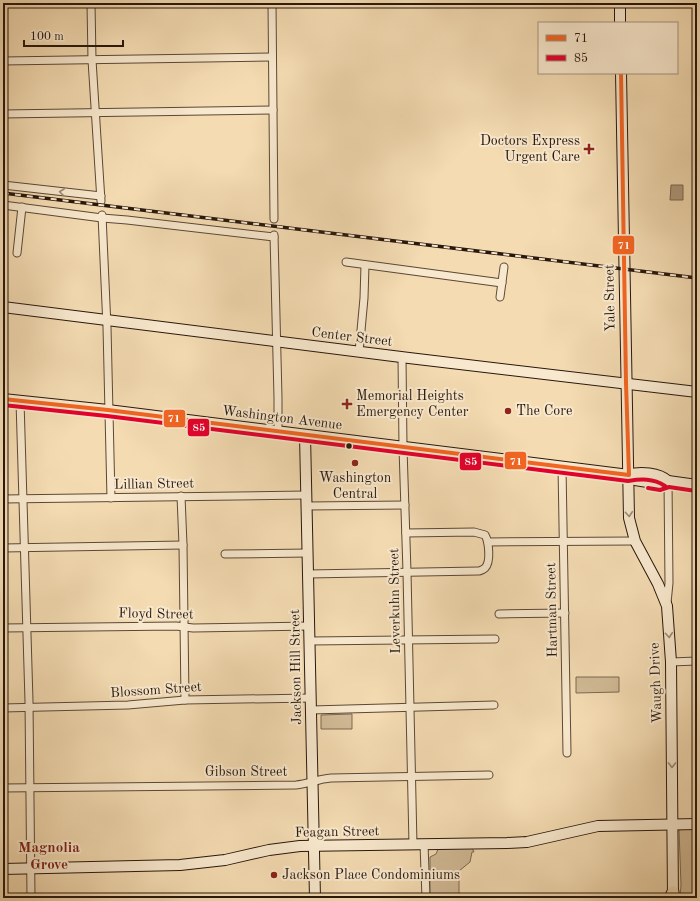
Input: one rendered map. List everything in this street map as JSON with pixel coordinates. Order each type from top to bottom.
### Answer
[{"type":"street","points":[[3,185],[101,198],[92,60],[91,3]]},
{"type":"street","points":[[272,3],[274,219]]},
{"type":"street","points":[[620,3],[620,22]]},
{"type":"street","points":[[3,61],[272,57]]},
{"type":"street","name":"Yale Street","points":[[621,74],[629,475]]},
{"type":"street","points":[[3,114],[273,110]]},
{"type":"street","points":[[3,205],[274,236],[278,431]]},
{"type":"street","points":[[17,254],[22,207]]},
{"type":"street","points":[[102,217],[110,498]]},
{"type":"street","points":[[346,262],[502,283]]},
{"type":"street","points":[[359,352],[364,298],[365,265]]},
{"type":"street","points":[[500,297],[504,267]]},
{"type":"street","name":"Center Street","points":[[3,307],[359,352],[697,392]]},
{"type":"street","name":"Leverkuhn Street","points":[[402,357],[413,845]]},
{"type":"street","name":"Washington Avenue","points":[[3,399],[108,410],[629,475],[636,472],[662,476],[668,481],[697,485]]},
{"type":"street","points":[[20,401],[29,708],[31,898]]},
{"type":"street","name":"Jackson Hill Street","points":[[305,435],[315,898]]},
{"type":"street","name":"Hartman Street","points":[[562,467],[567,753]]},
{"type":"street","name":"Waugh Drive","points":[[629,475],[629,518],[635,541],[658,584],[667,606],[671,662],[672,896]]},
{"type":"street","points":[[667,606],[669,583],[668,481]]},
{"type":"street","name":"Lillian Street","points":[[3,499],[306,495]]},
{"type":"street","points":[[182,496],[185,700]]},
{"type":"street","points":[[307,506],[405,505]]},
{"type":"street","points":[[406,533],[474,532],[487,539],[635,541]]},
{"type":"street","points":[[308,574],[479,571],[485,568],[488,564],[487,539]]},
{"type":"street","points":[[3,548],[183,544]]},
{"type":"street","points":[[225,554],[308,553]]},
{"type":"street","points":[[499,614],[565,613]]},
{"type":"street","name":"Floyd Street","points":[[3,628],[184,626],[193,628],[309,626]]},
{"type":"street","points":[[310,641],[495,639]]},
{"type":"street","points":[[671,662],[697,661]]},
{"type":"street","name":"Blossom Street","points":[[3,708],[128,705],[185,700],[311,698]]},
{"type":"street","points":[[311,710],[494,705]]},
{"type":"street","name":"Gibson Street","points":[[3,788],[296,785],[306,784],[319,778],[489,775]]},
{"type":"street","name":"Feagan Street","points":[[3,869],[180,865],[226,860],[269,850],[315,846],[527,842],[598,826],[697,824]]},
{"type":"street","points":[[424,844],[426,898]]},
{"type":"shaded area","points":[[671,185],[683,185],[683,200],[670,200]]},
{"type":"shaded area","points":[[576,677],[619,677],[619,692],[576,693]]},
{"type":"shaded area","points":[[352,714],[352,729],[321,729],[321,715]]},
{"type":"shaded area","points":[[679,829],[697,829],[697,887],[690,898],[680,898]]},
{"type":"shaded area","points":[[472,848],[474,852],[472,852],[470,862],[459,871],[459,898],[430,898],[430,857],[436,854],[438,849]]},
{"type":"railway","points":[[3,193],[697,278]]},
{"type":"transit line","name":"71","points":[[3,399],[108,410],[629,475],[621,74]]},
{"type":"transit line","name":"85","points":[[3,405],[107,416],[628,481],[647,480],[660,483],[665,486]]},
{"type":"transit line","name":"85","points":[[648,488],[660,490],[669,487],[696,491]]},
{"type":"place","name":"Doctors Express Urgent Care","points":[[589,149]]},
{"type":"place","name":"Memorial Heights Emergency Center","points":[[347,404]]},
{"type":"place","name":"The Core","points":[[508,411]]},
{"type":"place","name":"Washington Central","points":[[355,463]]},
{"type":"place","name":"Jackson Place Condominiums","points":[[274,875]]},
{"type":"district","name":"Magnolia Grove","points":[[49,856]]}]
